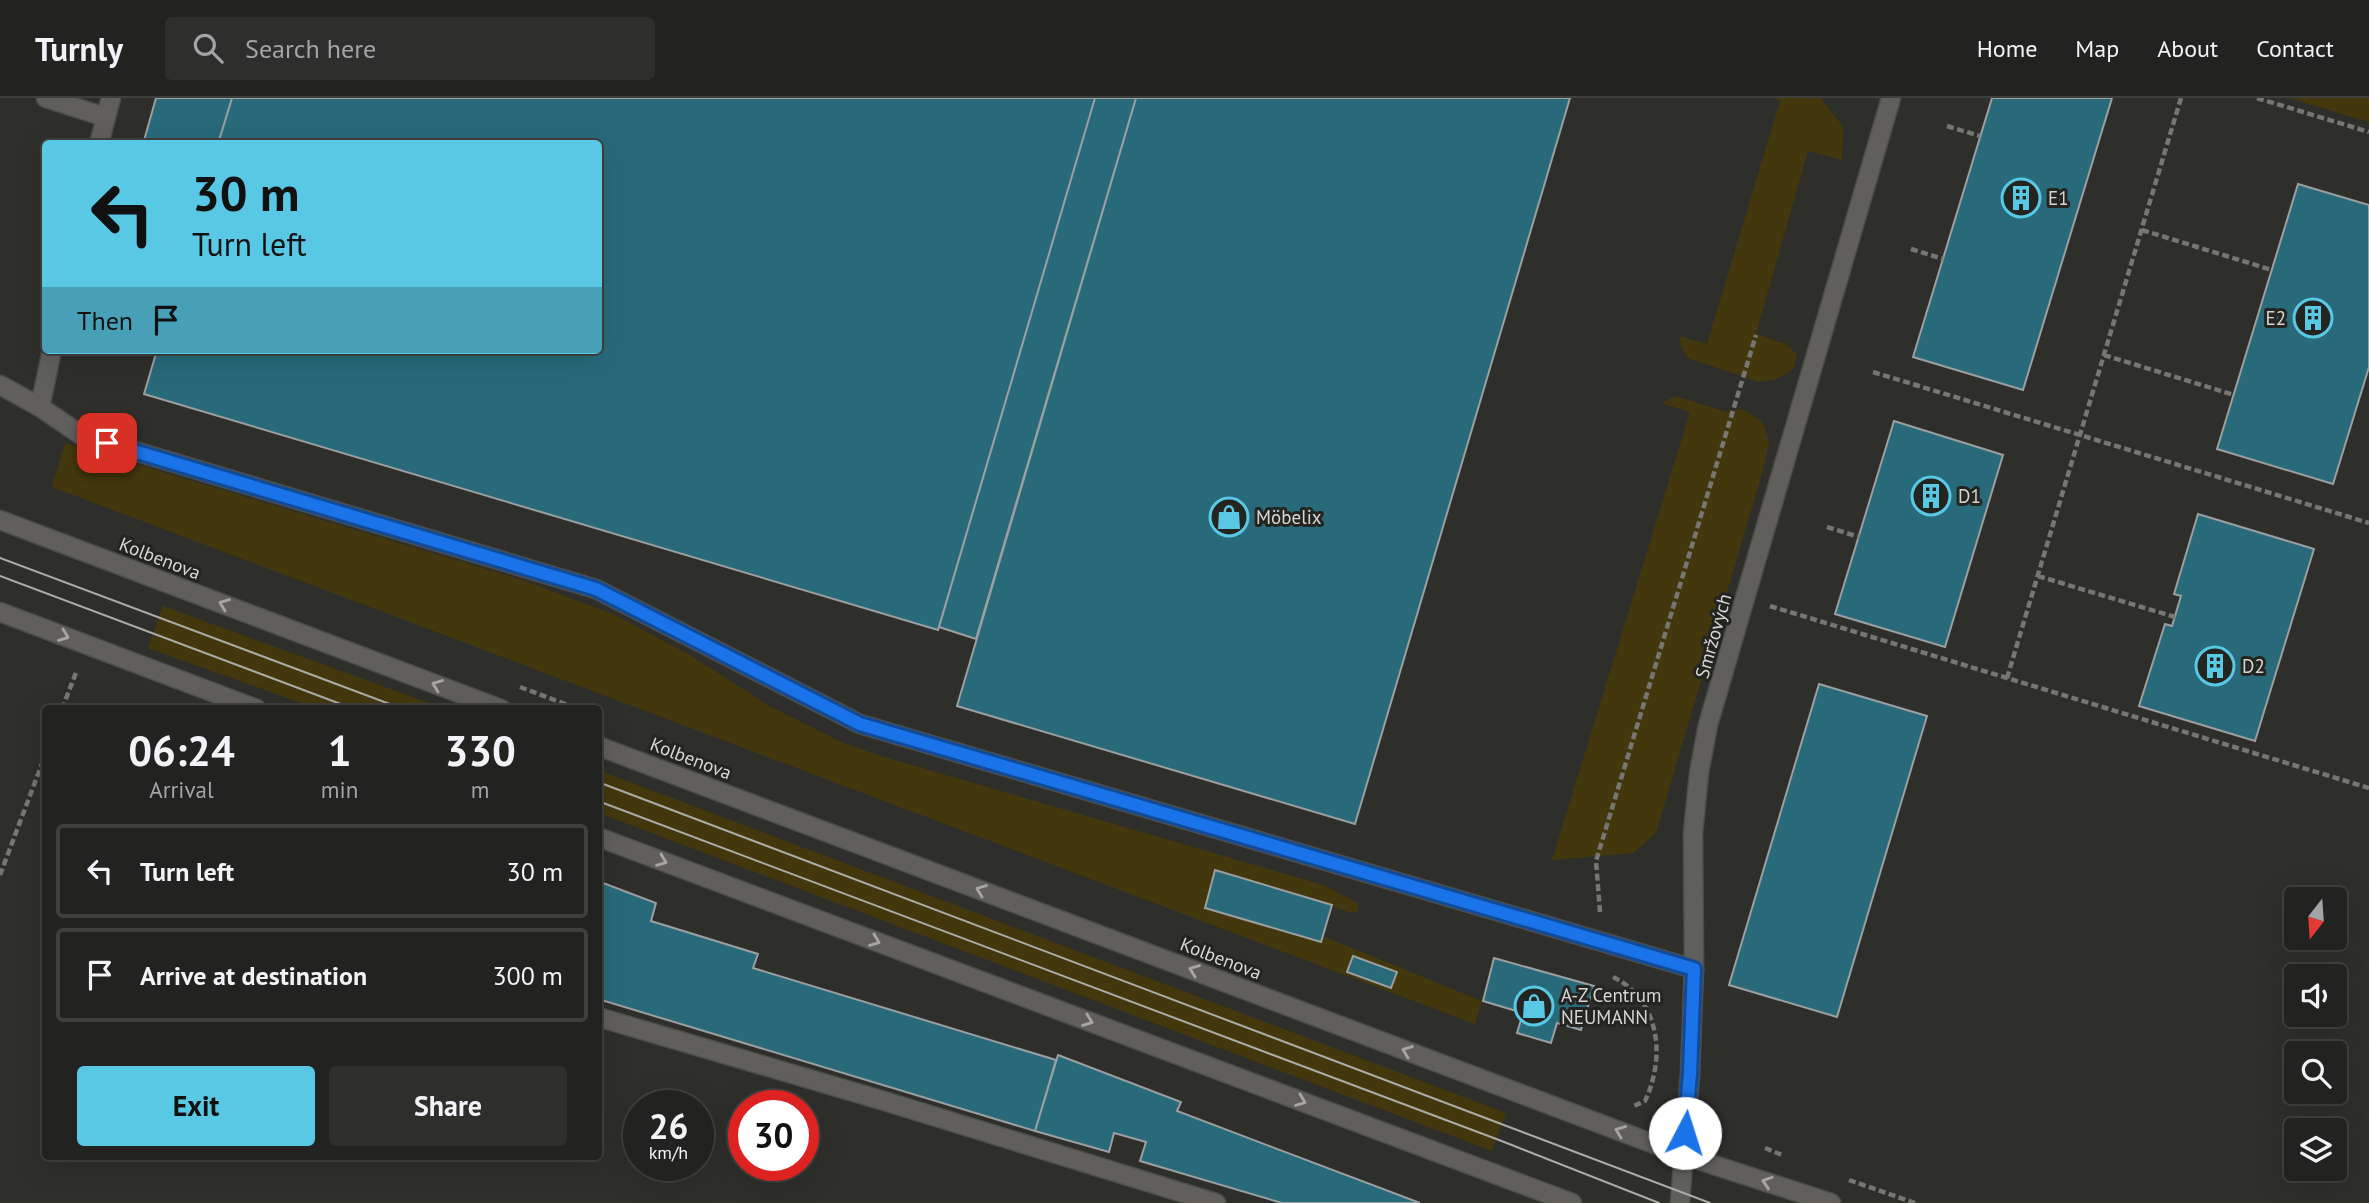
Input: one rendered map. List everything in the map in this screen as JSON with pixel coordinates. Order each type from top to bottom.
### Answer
[{"type":"main road","points":[[46,98],[105,117]]},
{"type":"main road","points":[[100,140],[111,98]]},
{"type":"main road","name":"Smržových","points":[[1680,1203],[1690,1073],[1694,969],[1693,833],[1699,773],[1709,725],[1891,98]]},
{"type":"main road","points":[[40,407],[51,354]]},
{"type":"main road","points":[[0,386],[40,407],[81,435],[596,589],[860,724],[1694,969]]},
{"type":"main road","name":"Kolbenova","points":[[0,520],[490,705]]},
{"type":"main road","points":[[0,612],[246,705]]},
{"type":"main road","name":"Kolbenova","points":[[602,748],[1684,1155],[1832,1203]]},
{"type":"main road","points":[[602,839],[1572,1203]]},
{"type":"main road","points":[[602,1018],[1216,1203]]},
{"type":"path","points":[[2007,678],[2181,98]]},
{"type":"path","points":[[2257,98],[2369,132]]},
{"type":"path","points":[[1947,126],[1980,136]]},
{"type":"path","points":[[2142,230],[2272,270]]},
{"type":"path","points":[[1911,249],[1943,259]]},
{"type":"path","points":[[1645,1101],[1653,1085],[1656,1027],[1646,1004],[1616,978],[1603,974],[1596,861],[1755,335]]},
{"type":"path","points":[[2104,355],[2234,395]]},
{"type":"path","points":[[1873,372],[2369,523]]},
{"type":"path","points":[[1827,527],[1859,537]]},
{"type":"path","points":[[2038,576],[2175,617]]},
{"type":"path","points":[[1768,606],[2369,788]]},
{"type":"path","points":[[64,705],[87,645]]},
{"type":"path","points":[[0,875],[42,765]]},
{"type":"shaded area","points":[[1774,98],[1821,98],[1843,127],[1842,160],[1808,151],[1756,334],[1788,345],[1797,355],[1793,369],[1777,379],[1759,382],[1688,358],[1681,347],[1680,336],[1707,344],[1780,101]]},
{"type":"shaded area","points":[[2289,98],[2369,98],[2369,122]]},
{"type":"shaded area","points":[[1676,396],[1726,412],[1742,409],[1763,422],[1769,443],[1763,470],[1656,833],[1633,853],[1552,860],[1690,412],[1661,403]]},
{"type":"shaded area","points":[[65,443],[525,581],[615,615],[690,655],[771,707],[841,742],[1323,885],[1358,903],[1358,911],[1352,913],[1215,870],[1204,908],[1320,942],[1322,936],[1482,1001],[1475,1024],[52,487]],"holes":[[[1353,956],[1397,973],[1391,988],[1347,971]]]},
{"type":"shaded area","points":[[163,606],[434,705],[307,705],[148,648]]},
{"type":"shaded area","points":[[602,772],[1506,1113],[1492,1151],[602,814]]},
{"type":"building","points":[[156,98],[232,98],[219,140],[144,140]]},
{"type":"building","points":[[232,98],[1095,98],[938,630],[144,394],[156,354],[602,354],[602,140],[219,140]]},
{"type":"building","points":[[1095,98],[1136,98],[976,639],[939,627]]},
{"type":"building","name":"Möbelix","points":[[1136,98],[1570,98],[1355,824],[957,706]]},
{"type":"building","name":"E1","points":[[1992,98],[2112,98],[2023,390],[1913,357]]},
{"type":"building","name":"E2","points":[[2298,184],[2369,205],[2369,367],[2333,484],[2217,449]]},
{"type":"building","name":"D1","points":[[1894,421],[2003,455],[1945,647],[1835,614]]},
{"type":"building","name":"D2","points":[[2198,514],[2314,549],[2255,741],[2139,706],[2165,624],[2172,626],[2181,596],[2174,594]]},
{"type":"building","points":[[1819,684],[1927,716],[1837,1017],[1729,985]]},
{"type":"building","points":[[1215,870],[1332,905],[1321,942],[1205,908]]},
{"type":"building","points":[[603,883],[656,903],[651,921],[758,954],[753,968],[1056,1060],[1035,1131],[602,1000]]},
{"type":"building","points":[[1353,956],[1397,972],[1391,988],[1347,972]]},
{"type":"building","points":[[1494,958],[1594,986],[1581,1030],[1557,1023],[1551,1043],[1517,1033],[1523,1013],[1483,1001]]},
{"type":"building","points":[[1058,1055],[1181,1102],[1177,1111],[1420,1203],[1282,1203],[1140,1161],[1146,1142],[1114,1133],[1109,1152],[1035,1131]]},
{"type":"tram line","points":[[0,558],[392,705]]},
{"type":"tram line","points":[[0,576],[343,705]]},
{"type":"tram line","points":[[602,784],[1710,1203]]},
{"type":"tram line","points":[[602,803],[1499,1140],[1659,1203]]},
{"type":"place","name":"E1","points":[[2021,198]]},
{"type":"place","name":"E2","points":[[2313,318]]},
{"type":"place","name":"D1","points":[[1931,496]]},
{"type":"place","name":"Möbelix","points":[[1229,517]]},
{"type":"place","name":"D2","points":[[2215,666]]},
{"type":"place","name":"A-Z Centrum NEUMANN","points":[[1534,1006]]},
{"type":"route","points":[[107,443],[596,589],[860,724],[1694,969],[1685,1133]]}]
